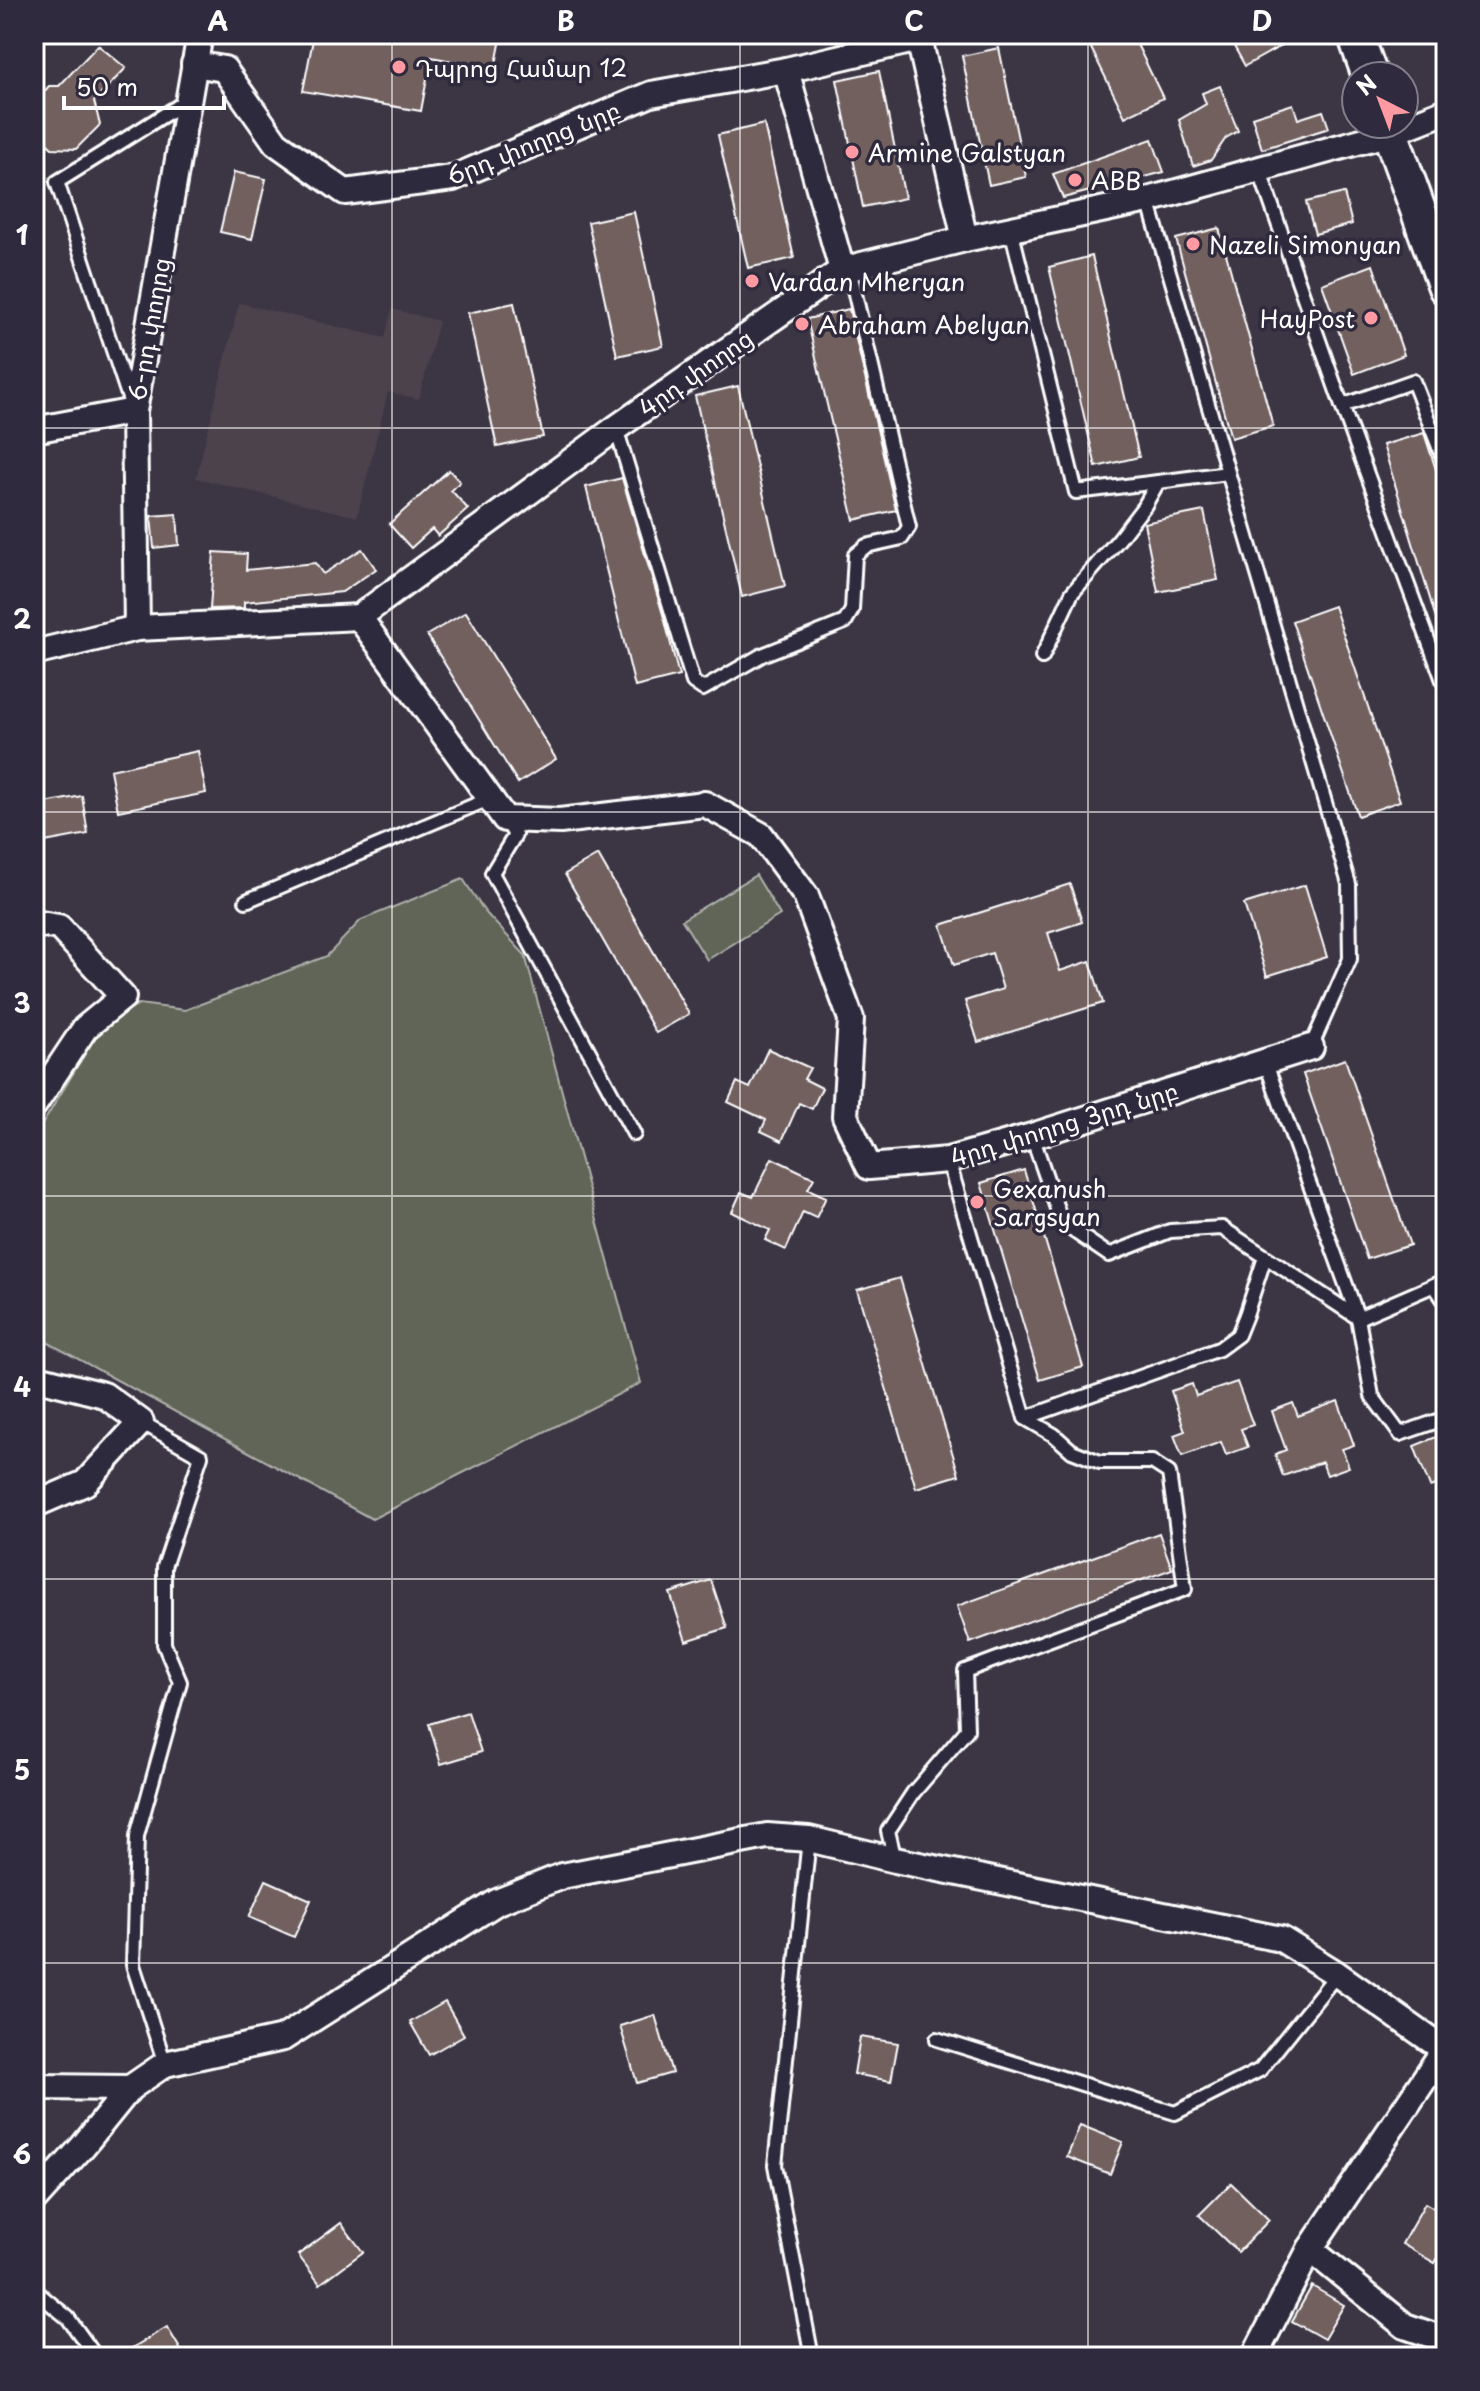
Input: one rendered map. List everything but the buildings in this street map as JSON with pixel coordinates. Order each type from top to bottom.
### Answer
[{"type":"main road","points":[[1355,34],[1364,60]]},
{"type":"main road","points":[[1392,140],[1446,287]]},
{"type":"street","name":"6-րդ փողոց","points":[[137,628],[134,411],[200,34]]},
{"type":"street","name":"6րդ փողոց նրբ","points":[[194,64],[224,69],[276,143],[345,192],[453,178],[651,94],[786,70],[919,37]]},
{"type":"street","points":[[919,37],[965,239]]},
{"type":"street","points":[[786,70],[846,269]]},
{"type":"street","name":"4րդ փողոց","points":[[1420,119],[1446,111]]},
{"type":"street","name":"4րդ փողոց","points":[[359,617],[616,428],[846,269],[965,239],[1148,200],[1350,140]]},
{"type":"street","points":[[34,430],[134,411]]},
{"type":"street","points":[[34,653],[137,628],[359,617],[505,819]]},
{"type":"street","name":"4րդ փողոց 3րդ նրբ","points":[[505,819],[560,821],[705,804],[761,835],[806,896],[851,1019],[845,1116],[869,1167],[948,1160],[1311,1047]]},
{"type":"street","points":[[34,923],[59,927],[123,997],[85,1028],[34,1105]]},
{"type":"street","points":[[34,1377],[104,1395],[141,1422],[85,1483],[34,1505]]},
{"type":"street","points":[[34,2200],[130,2088],[165,2064],[283,2038],[497,1902],[562,1876],[767,1836],[809,1839],[895,1860],[1281,1939],[1337,1974],[1445,2051],[1310,2249],[1254,2357]]},
{"type":"street","points":[[34,2087],[130,2088]]},
{"type":"street","points":[[1310,2249],[1405,2326],[1446,2340]]},
{"type":"lane","points":[[134,411],[57,182],[188,100]]},
{"type":"lane","points":[[1259,169],[1445,685]]},
{"type":"lane","points":[[1148,200],[1349,884],[1350,959],[1311,1047]]},
{"type":"lane","points":[[1011,229],[1076,492],[1228,473]]},
{"type":"lane","points":[[616,428],[693,682],[703,689],[762,655],[845,622],[852,610],[855,555],[866,546],[902,538],[909,527],[846,269]]},
{"type":"lane","points":[[1342,406],[1413,381],[1446,465]]},
{"type":"lane","points":[[1042,657],[1072,593],[1119,539],[1158,482]]},
{"type":"lane","points":[[246,901],[489,799]]},
{"type":"lane","points":[[505,819],[515,835],[492,873],[634,1134]]},
{"type":"lane","points":[[1265,1061],[1358,1318],[1372,1396],[1400,1434],[1446,1418]]},
{"type":"lane","points":[[1032,1136],[1062,1223],[1109,1255],[1170,1231],[1222,1228],[1358,1318]]},
{"type":"lane","points":[[895,1860],[888,1831],[913,1793],[967,1730],[965,1671],[1185,1589],[1169,1473],[1152,1462],[1100,1462],[1072,1451],[1054,1435],[1025,1418],[948,1160]]},
{"type":"lane","points":[[1025,1418],[1219,1349],[1238,1335],[1265,1257]]},
{"type":"lane","points":[[1358,1318],[1440,1282],[1446,1303]]},
{"type":"lane","points":[[141,1422],[201,1456],[164,1567],[164,1644],[180,1682],[137,1836],[133,1965],[165,2064]]},
{"type":"lane","points":[[809,1839],[775,2165],[812,2357]]},
{"type":"lane","points":[[937,2039],[1175,2113],[1260,2070],[1337,1974]]},
{"type":"lane","points":[[34,2290],[68,2318],[96,2357]]},
{"type":"shaded area","points":[[239,303],[385,338],[392,309],[439,321],[419,399],[388,392],[357,517],[196,478]]},
{"type":"green space","points":[[756,875],[780,915],[707,960],[682,920]]},
{"type":"green space","points":[[463,879],[485,912],[525,955],[641,1383],[372,1519],[34,1335],[34,1138],[103,1024],[139,1004],[185,1010],[327,956],[361,920]]},
{"type":"place","name":"Դպրոց Համար 12","points":[[399,67]]},
{"type":"place","name":"Armine Galstyan","points":[[852,152]]},
{"type":"place","name":"ABB","points":[[1075,180]]},
{"type":"place","name":"Nazeli Simonyan","points":[[1193,244]]},
{"type":"place","name":"Vardan Mheryan","points":[[752,281]]},
{"type":"place","name":"HayPost","points":[[1371,318]]},
{"type":"place","name":"Abraham Abelyan","points":[[802,324]]},
{"type":"place","name":"Gexanush Sargsyan","points":[[977,1202]]}]
